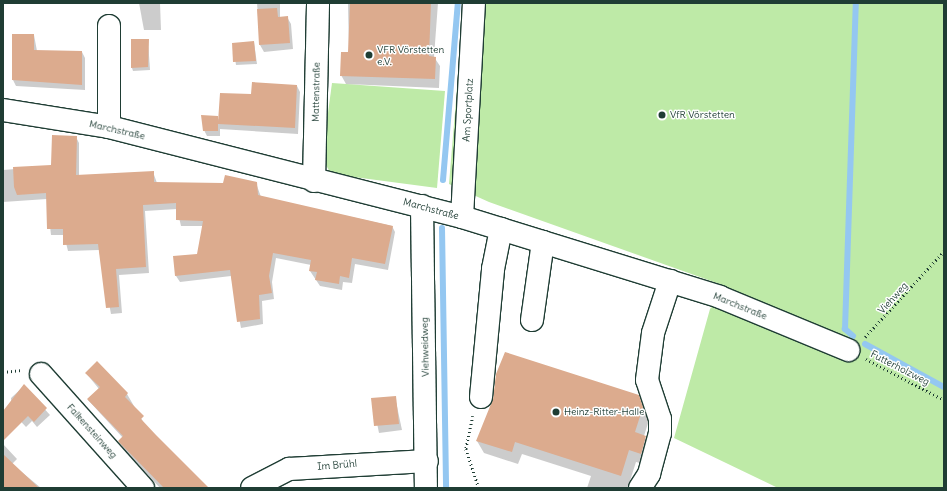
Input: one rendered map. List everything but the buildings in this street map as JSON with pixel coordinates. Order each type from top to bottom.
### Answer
[{"type":"street","name":"Mattenstraße","points":[[314,181],[318,3]]},
{"type":"street","name":"Am Sportplatz","points":[[462,217],[474,3]]},
{"type":"street","points":[[109,127],[110,26]]},
{"type":"street","name":"Marchstraße","points":[[3,110],[109,127],[314,181],[422,206],[462,217],[720,297],[848,350]]},
{"type":"street","name":"Viehweidweg","points":[[422,206],[427,461],[426,488]]},
{"type":"street","points":[[481,397],[493,269],[501,230]]},
{"type":"street","points":[[532,320],[544,242]]},
{"type":"street","points":[[640,488],[649,474],[660,433],[660,419],[647,380],[653,333],[670,281]]},
{"type":"street","name":"Falkensteinweg","points":[[41,374],[143,488]]},
{"type":"street","name":"Im Brühl","points":[[252,488],[289,469],[427,461]]},
{"type":"path","name":"Viehweg","points":[[848,350],[878,327],[944,251]]},
{"type":"path","name":"Futterholzweg","points":[[848,350],[944,400]]},
{"type":"path","points":[[479,488],[466,449],[475,409],[481,397]]},
{"type":"green space","points":[[464,3],[944,3],[944,488],[778,488],[674,438],[710,309],[728,287],[489,202],[449,184]]},
{"type":"green space","points":[[332,83],[445,91],[437,188],[331,174],[322,158]]},
{"type":"waterway","points":[[443,180],[458,3]]},
{"type":"waterway","points":[[853,336],[845,329],[856,3]]},
{"type":"waterway","points":[[442,228],[446,488]]},
{"type":"waterway","points":[[865,344],[944,387]]},
{"type":"place","name":"VFR Vörstetten e.V.","points":[[369,55]]},
{"type":"place","name":"VfR Vörstetten","points":[[662,115]]},
{"type":"place","name":"Heinz-Ritter-Halle","points":[[556,412]]}]
